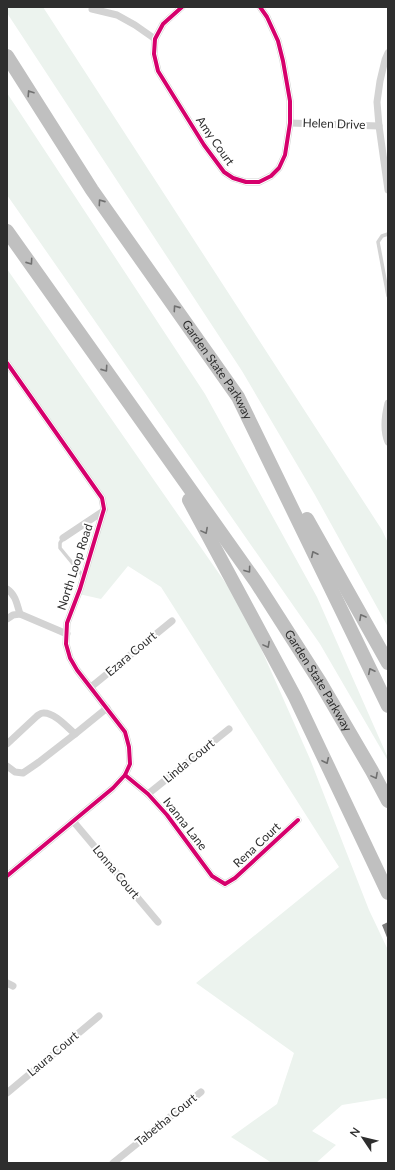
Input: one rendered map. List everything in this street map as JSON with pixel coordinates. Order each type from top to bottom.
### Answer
[{"type":"highway","name":"Garden State Parkway","points":[[7,56],[92,190],[238,397],[388,706]]},
{"type":"highway","name":"Garden State Parkway","points":[[7,231],[256,582],[320,682],[388,801]]},
{"type":"highway","points":[[238,397],[388,663]]},
{"type":"highway","points":[[160,447],[295,697],[388,893]]},
{"type":"street","points":[[92,9],[117,15],[155,38],[163,24],[182,7]]},
{"type":"street","name":"Amy Court","points":[[155,38],[154,54],[158,70],[204,145],[224,172],[233,178],[246,182],[259,182],[271,176],[279,168],[286,155],[290,123],[290,101],[278,41],[267,17],[260,7]]},
{"type":"street","points":[[388,53],[380,81],[377,102],[388,190]]},
{"type":"street","name":"Helen Drive","points":[[290,123],[379,126]]},
{"type":"street","points":[[7,363],[102,498],[104,510],[64,538]]},
{"type":"street","points":[[388,403],[385,416],[386,438],[388,442]]},
{"type":"street","name":"North Loop Road","points":[[104,510],[84,577],[67,623],[66,644],[70,658],[77,670],[126,732],[130,764],[125,775]]},
{"type":"street","points":[[7,589],[12,592],[20,614]]},
{"type":"street","points":[[7,619],[13,615],[20,614],[66,634]]},
{"type":"street","name":"Ezara Court","points":[[91,688],[172,621]]},
{"type":"street","points":[[7,766],[15,772],[23,773],[40,762],[107,708]]},
{"type":"street","points":[[7,744],[42,713],[60,720],[75,734]]},
{"type":"street","name":"Linda Court","points":[[148,794],[229,729]]},
{"type":"street","points":[[7,876],[113,788],[125,775]]},
{"type":"street","name":"Ivanna Lane","points":[[125,775],[148,794],[167,815],[212,876],[225,884],[228,882]]},
{"type":"street","name":"Rena Court","points":[[228,882],[236,878],[298,820]]},
{"type":"street","name":"Lonna Court","points":[[74,821],[158,922]]},
{"type":"street","name":"Laura Court","points":[[7,1093],[99,1016]]},
{"type":"street","name":"Tabetha Court","points":[[113,1163],[201,1092]]},
{"type":"lane","points":[[388,234],[382,236],[378,242],[388,296]]},
{"type":"lane","points":[[64,538],[60,543],[60,548],[84,577]]},
{"type":"shaded area","points":[[7,7],[43,7],[382,530],[388,543],[388,627],[315,495],[242,371],[7,13]]},
{"type":"shaded area","points":[[7,93],[205,394],[317,597],[388,761],[320,644],[7,195]]},
{"type":"shaded area","points":[[7,269],[243,608],[310,759],[369,910],[388,950],[388,1100],[385,1098],[342,1105],[312,1131],[336,1145],[316,1163],[272,1163],[231,1137],[277,1104],[294,1053],[196,983],[339,867],[161,587],[128,566],[101,599],[79,594],[104,503],[7,362]]},
{"type":"building","points":[[388,922],[388,940],[382,925]]},
{"type":"cycle path","points":[[182,7],[163,24],[155,39],[154,54],[158,71],[204,145],[224,172],[233,178],[246,182],[259,182],[271,176],[279,168],[285,155],[290,123],[290,101],[278,41],[267,17],[260,7]]},
{"type":"cycle path","points":[[7,363],[102,498],[104,509],[80,589],[67,623],[66,644],[70,658],[77,670],[125,732],[129,747],[130,764],[125,775],[113,788],[7,876]]},
{"type":"cycle path","points":[[125,775],[148,794],[167,815],[212,876],[225,884],[235,878],[298,820]]}]
